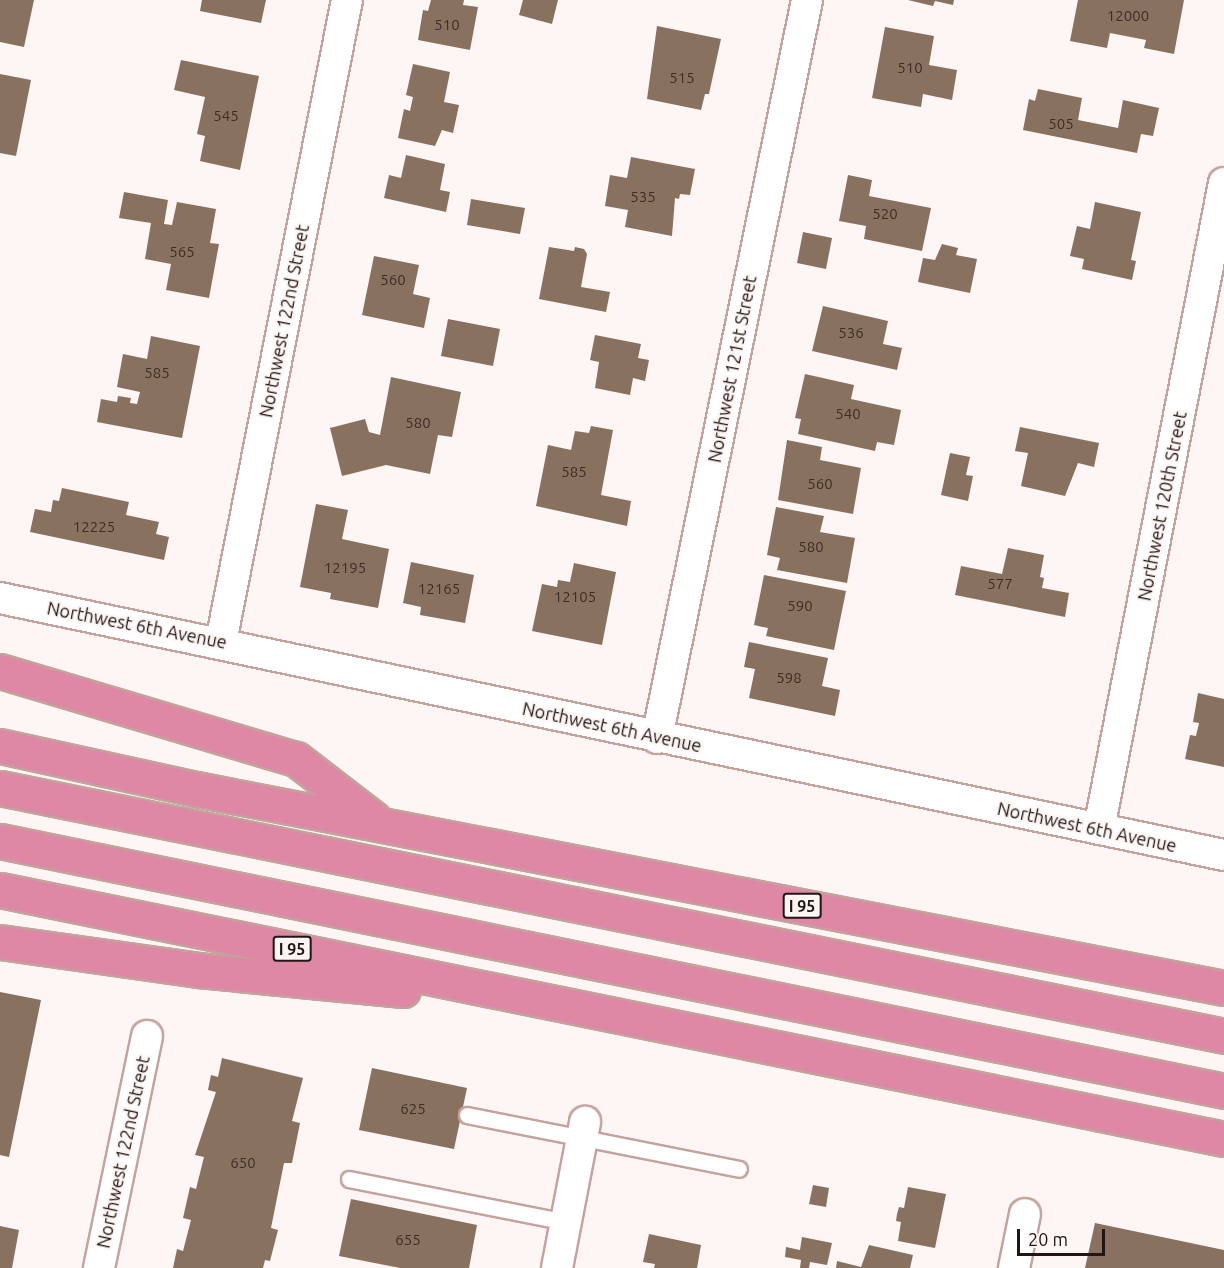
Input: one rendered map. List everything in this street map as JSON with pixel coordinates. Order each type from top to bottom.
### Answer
[{"type":"highway","points":[[0,671],[296,759],[380,823]]},
{"type":"highway","name":"I 95","points":[[0,746],[380,823],[1224,988]]},
{"type":"highway","points":[[0,788],[1224,1036]]},
{"type":"highway","points":[[0,842],[1224,1091]]},
{"type":"highway","name":"I 95","points":[[0,890],[1224,1139]]},
{"type":"highway","points":[[0,942],[198,970],[584,1008]]},
{"type":"street","name":"Northwest 122nd Street","points":[[221,642],[348,0]]},
{"type":"street","name":"Northwest 121st Street","points":[[657,738],[807,0]]},
{"type":"street","name":"Northwest 120th Street","points":[[1099,830],[1224,183]]},
{"type":"street","name":"Northwest 6th Avenue","points":[[0,598],[221,642],[657,738],[1224,855]]},
{"type":"street","name":"Northwest 122nd Street","points":[[99,1268],[147,1036]]},
{"type":"street","points":[[556,1268],[583,1130]]},
{"type":"street","points":[[1014,1268],[1025,1214]]},
{"type":"lane","points":[[467,1115],[583,1130],[739,1169]]},
{"type":"lane","points":[[349,1179],[566,1221]]},
{"type":"building","points":[[0,0],[34,0],[24,47],[0,42]]},
{"type":"building","points":[[202,0],[266,0],[261,23],[200,11]]},
{"type":"building","points":[[431,0],[464,0],[463,5],[478,7],[470,50],[418,40],[423,10],[428,11]]},
{"type":"building","points":[[523,0],[558,0],[552,24],[519,15]]},
{"type":"building","points":[[908,0],[954,0],[953,5],[935,1],[933,6]]},
{"type":"building","points":[[1078,0],[1184,0],[1174,54],[1144,48],[1146,40],[1110,33],[1107,48],[1070,41]]},
{"type":"building","points":[[657,26],[721,39],[709,94],[705,94],[701,110],[647,99]]},
{"type":"building","points":[[885,27],[934,36],[929,65],[957,70],[952,100],[923,94],[921,107],[872,98]]},
{"type":"building","points":[[181,60],[259,76],[240,170],[200,161],[205,136],[197,134],[205,97],[174,90]]},
{"type":"building","points":[[413,64],[450,72],[444,102],[459,105],[453,133],[442,130],[435,146],[398,138],[404,109],[410,111],[413,97],[406,95]]},
{"type":"building","points":[[0,74],[31,80],[16,156],[0,153]]},
{"type":"building","points":[[1038,89],[1082,98],[1078,120],[1118,128],[1123,100],[1159,108],[1153,136],[1141,134],[1137,153],[1023,130],[1029,99],[1035,101]]},
{"type":"building","points":[[406,155],[445,164],[440,190],[450,192],[446,212],[384,198],[389,175],[401,178]]},
{"type":"building","points":[[631,157],[695,169],[690,195],[680,194],[679,199],[675,198],[672,236],[625,227],[628,210],[605,206],[610,175],[627,178]]},
{"type":"building","points":[[848,175],[872,180],[869,196],[931,208],[922,251],[864,239],[866,226],[839,221]]},
{"type":"building","points":[[124,192],[168,200],[164,224],[172,225],[177,202],[216,209],[210,243],[219,244],[209,298],[166,290],[171,264],[145,259],[151,223],[119,218]]},
{"type":"building","points":[[471,199],[525,208],[520,234],[467,225]]},
{"type":"building","points":[[1095,202],[1141,212],[1131,260],[1136,261],[1132,280],[1082,269],[1084,259],[1070,256],[1077,226],[1090,229]]},
{"type":"building","points":[[803,232],[832,238],[826,269],[797,263]]},
{"type":"building","points":[[942,244],[958,248],[956,255],[977,259],[970,293],[918,282],[923,258],[935,260]]},
{"type":"building","points":[[549,247],[574,251],[575,247],[584,249],[587,254],[581,287],[610,292],[606,312],[539,299]]},
{"type":"building","points":[[374,256],[419,265],[413,294],[430,298],[424,328],[362,315]]},
{"type":"building","points":[[823,306],[888,321],[883,344],[902,348],[897,370],[812,351]]},
{"type":"building","points":[[448,319],[500,329],[493,366],[441,356]]},
{"type":"building","points":[[595,335],[641,344],[638,358],[649,360],[645,381],[633,378],[630,395],[595,388],[599,362],[590,360]]},
{"type":"building","points":[[151,336],[200,346],[182,438],[97,422],[101,399],[117,402],[118,396],[131,398],[130,403],[137,404],[140,392],[117,387],[123,354],[147,359]]},
{"type":"building","points":[[805,374],[854,385],[851,399],[901,410],[894,445],[877,442],[875,451],[798,434],[801,419],[795,418]]},
{"type":"building","points":[[391,377],[461,392],[452,437],[438,435],[430,474],[386,465],[342,476],[330,428],[365,419],[369,432],[380,435]]},
{"type":"building","points":[[591,426],[613,430],[601,495],[631,501],[627,526],[536,506],[548,445],[571,450],[575,431],[589,433]]},
{"type":"building","points":[[1020,427],[1099,443],[1094,467],[1078,463],[1065,496],[1021,486],[1028,453],[1015,451]]},
{"type":"building","points":[[787,440],[822,447],[820,460],[861,468],[853,514],[778,500]]},
{"type":"building","points":[[950,453],[970,457],[966,475],[973,476],[968,501],[941,495]]},
{"type":"building","points":[[62,488],[129,502],[126,515],[159,522],[156,534],[169,537],[164,560],[30,532],[35,509],[51,512],[53,500],[59,501]]},
{"type":"building","points":[[316,504],[348,510],[342,539],[389,549],[378,608],[330,599],[331,593],[300,587]]},
{"type":"building","points":[[776,507],[824,516],[820,532],[855,538],[847,583],[777,570],[780,558],[767,555]]},
{"type":"building","points":[[1008,548],[1044,555],[1040,577],[1044,578],[1042,588],[1069,593],[1065,617],[955,595],[961,566],[1002,574]]},
{"type":"building","points":[[411,562],[474,575],[465,623],[420,615],[421,607],[403,603]]},
{"type":"building","points":[[574,563],[616,572],[602,645],[532,631],[542,584],[557,587],[558,580],[570,582]]},
{"type":"building","points":[[764,575],[846,591],[834,650],[766,636],[768,628],[754,625]]},
{"type":"building","points":[[749,642],[828,658],[822,686],[840,690],[835,716],[749,698],[755,669],[744,667]]},
{"type":"building","points":[[1198,693],[1224,699],[1224,767],[1185,759],[1190,735],[1196,736],[1199,723],[1193,722]]},
{"type":"building","points":[[0,992],[41,1000],[9,1157],[0,1155]]},
{"type":"building","points":[[222,1058],[303,1078],[292,1121],[300,1123],[292,1163],[284,1163],[271,1228],[278,1230],[270,1261],[265,1260],[263,1268],[173,1268],[177,1249],[183,1251],[191,1220],[183,1218],[190,1187],[196,1189],[204,1157],[195,1155],[216,1092],[208,1090],[211,1075],[218,1077]]},
{"type":"building","points":[[372,1068],[467,1088],[454,1149],[359,1130]]},
{"type":"building","points":[[813,1185],[829,1188],[826,1207],[809,1204]]},
{"type":"building","points":[[908,1187],[946,1194],[935,1248],[898,1241],[901,1222],[896,1221],[897,1214],[899,1207],[904,1208]]},
{"type":"building","points":[[351,1199],[477,1225],[469,1268],[400,1268],[339,1256]]},
{"type":"building","points":[[1095,1223],[1224,1250],[1224,1268],[1085,1268]]},
{"type":"building","points":[[0,1226],[19,1230],[12,1268],[0,1268]]},
{"type":"building","points":[[649,1234],[701,1245],[697,1268],[654,1268],[655,1264],[643,1262]]},
{"type":"building","points":[[802,1237],[832,1243],[827,1265],[810,1262],[809,1268],[800,1268],[801,1260],[785,1257],[786,1247],[800,1250]]},
{"type":"building","points":[[869,1245],[913,1255],[910,1268],[836,1268],[837,1261],[861,1267]]}]
